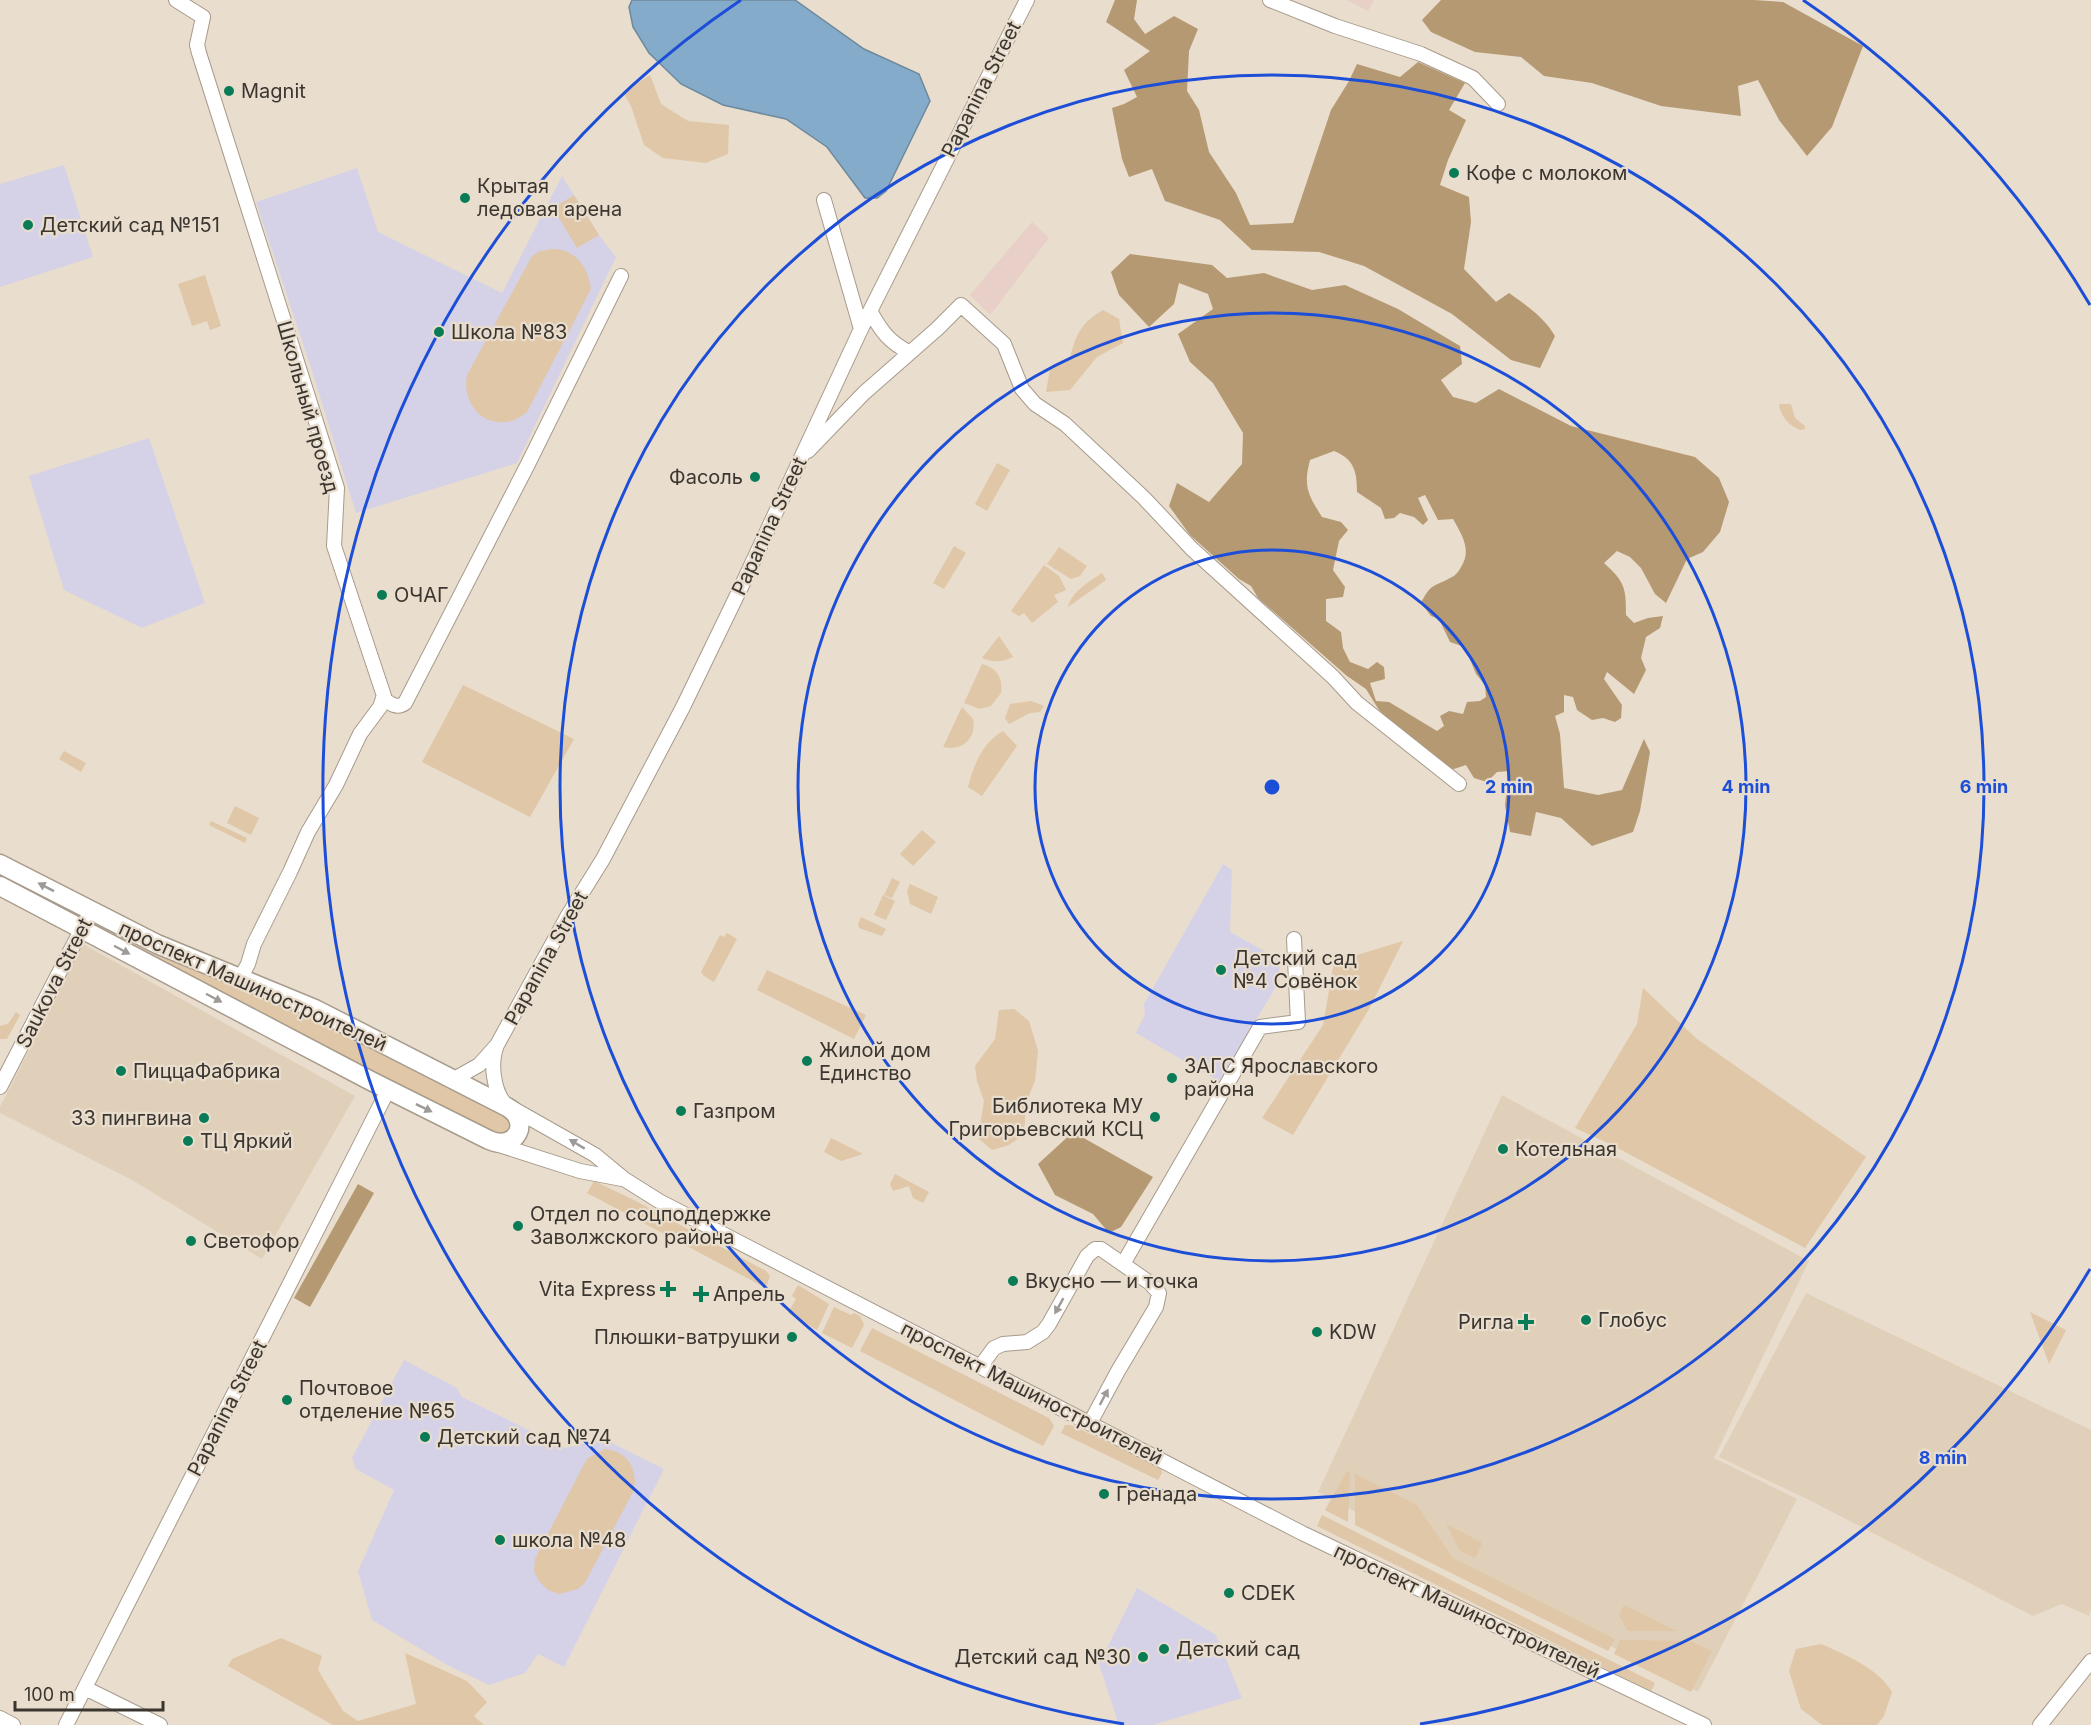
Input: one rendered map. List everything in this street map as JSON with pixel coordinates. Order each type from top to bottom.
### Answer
[{"type":"main road","name":"проспект Машиностроителей","points":[[0,864],[174,952],[241,977],[315,1009],[507,1107]]},
{"type":"main road","name":"проспект Машиностроителей","points":[[0,886],[388,1090],[493,1142]]},
{"type":"main road","points":[[162,971],[174,952]]},
{"type":"main road","points":[[493,1142],[505,1143],[517,1134],[519,1119],[507,1107]]},
{"type":"street","name":"Школьный проезд","points":[[176,0],[202,17],[197,45],[336,488],[334,546],[381,682],[383,698]]},
{"type":"street","name":"Papanina Street","points":[[507,1107],[498,1093],[495,1077],[493,1058],[497,1045],[567,917],[603,859],[683,707],[861,329],[1027,0]]},
{"type":"street","points":[[1270,0],[1335,26],[1431,59],[1473,78],[1498,104]]},
{"type":"street","points":[[824,200],[861,329]]},
{"type":"street","points":[[241,977],[254,944],[308,832],[336,785],[360,734],[380,707],[383,698],[396,706],[405,703],[621,276]]},
{"type":"street","points":[[801,459],[864,393],[961,305],[1004,344],[1022,389],[1035,404],[1065,424],[1144,498],[1192,549],[1334,677],[1357,703],[1459,784]]},
{"type":"street","points":[[870,311],[883,334],[895,345],[909,353]]},
{"type":"street","name":"Saukova Street","points":[[0,1087],[91,911]]},
{"type":"street","points":[[1123,1264],[1260,1027],[1298,1022],[1294,939]]},
{"type":"street","name":"Papanina Street","points":[[454,1079],[479,1065],[497,1045]]},
{"type":"street","name":"Papanina Street","points":[[66,1725],[388,1090]]},
{"type":"street","name":"проспект Машиностроителей","points":[[507,1107],[581,1147],[659,1202],[1302,1533],[1704,1725]]},
{"type":"street","name":"проспект Машиностроителей","points":[[493,1142],[580,1171],[624,1179]]},
{"type":"street","points":[[980,1367],[994,1348],[1004,1344],[1027,1342],[1043,1332],[1091,1252],[1101,1249],[1150,1282],[1159,1293],[1156,1307],[1089,1423]]},
{"type":"street","points":[[2040,1725],[2091,1661]]},
{"type":"street","points":[[85,1688],[160,1725]]},
{"type":"street","points":[[0,1718],[13,1725]]},
{"type":"shaded area","points":[[1115,0],[1137,0],[1134,19],[1145,34],[1174,16],[1198,29],[1189,51],[1187,91],[1199,110],[1209,152],[1236,193],[1250,225],[1293,223],[1331,110],[1357,64],[1400,77],[1418,62],[1465,83],[1449,110],[1466,120],[1448,160],[1440,185],[1469,197],[1471,222],[1464,269],[1496,302],[1509,293],[1522,302],[1540,317],[1555,336],[1540,368],[1511,360],[1452,314],[1364,266],[1319,252],[1252,250],[1220,220],[1165,201],[1152,169],[1129,177],[1122,159],[1112,108],[1137,97],[1124,70],[1150,51],[1106,22]]},
{"type":"shaded area","points":[[1347,0],[1374,0],[1368,11]]},
{"type":"shaded area","points":[[1441,0],[1754,0],[1783,2],[1863,46],[1832,127],[1807,156],[1779,120],[1758,80],[1738,86],[1741,116],[1661,106],[1592,83],[1544,76],[1521,57],[1475,52],[1431,32],[1422,20]]},
{"type":"shaded area","points":[[650,75],[661,104],[688,121],[729,125],[728,154],[706,163],[663,158],[644,145],[631,106],[623,92]]},
{"type":"shaded area","points":[[64,165],[93,257],[0,287],[0,184]]},
{"type":"shaded area","name":"Школа №83","points":[[357,168],[378,232],[502,293],[562,176],[599,235],[616,257],[517,463],[356,513],[256,202]]},
{"type":"shaded area","points":[[574,195],[599,235],[577,248],[553,208]]},
{"type":"shaded area","points":[[1032,222],[1049,238],[990,315],[970,295]]},
{"type":"shaded area","points":[[552,249],[568,252],[579,261],[587,273],[591,289],[527,412],[508,422],[495,422],[480,415],[474,409],[467,393],[467,375],[532,256],[540,251]]},
{"type":"shaded area","points":[[1130,254],[1212,265],[1227,278],[1264,273],[1312,290],[1345,285],[1398,309],[1460,346],[1462,364],[1441,380],[1453,397],[1476,403],[1499,389],[1571,426],[1695,457],[1719,478],[1729,502],[1720,532],[1703,552],[1687,559],[1666,603],[1655,594],[1641,568],[1630,557],[1617,551],[1604,563],[1623,586],[1626,615],[1634,623],[1663,616],[1660,628],[1646,637],[1641,658],[1646,670],[1634,694],[1607,672],[1604,679],[1622,705],[1621,718],[1615,722],[1603,718],[1592,720],[1577,710],[1573,697],[1564,695],[1564,712],[1555,716],[1560,734],[1564,788],[1598,795],[1622,790],[1644,739],[1650,752],[1640,811],[1633,832],[1592,846],[1561,818],[1536,812],[1531,836],[1510,832],[1505,805],[1509,771],[1497,772],[1487,782],[1474,778],[1466,765],[1454,769],[1438,767],[1425,755],[1419,742],[1402,732],[1379,710],[1366,689],[1347,676],[1258,598],[1251,586],[1239,579],[1190,535],[1169,506],[1177,483],[1209,502],[1242,464],[1243,433],[1213,383],[1190,362],[1178,334],[1213,309],[1208,294],[1179,283],[1174,304],[1149,327],[1119,295],[1111,272]],"holes":[[[1334,451],[1341,454],[1353,467],[1357,492],[1381,508],[1385,519],[1394,518],[1400,513],[1414,517],[1423,525],[1428,520],[1418,498],[1425,495],[1438,520],[1453,519],[1460,531],[1466,549],[1464,561],[1453,576],[1430,589],[1421,603],[1431,616],[1439,619],[1450,642],[1465,647],[1476,674],[1485,685],[1486,697],[1480,701],[1467,702],[1463,714],[1449,711],[1440,716],[1444,726],[1437,731],[1389,702],[1376,701],[1370,683],[1385,679],[1384,667],[1377,662],[1368,669],[1350,662],[1343,648],[1341,632],[1326,621],[1326,599],[1343,597],[1345,587],[1333,570],[1339,541],[1348,530],[1341,522],[1322,517],[1310,496],[1307,477],[1310,460]]]},
{"type":"shaded area","points":[[205,275],[221,326],[210,330],[207,321],[192,326],[178,284]]},
{"type":"shaded area","points":[[1103,310],[1119,319],[1123,343],[1097,357],[1070,390],[1046,392],[1050,369],[1070,358],[1080,330]]},
{"type":"shaded area","points":[[1779,404],[1791,404],[1795,418],[1805,426],[1805,429],[1800,430],[1792,426],[1783,417]]},
{"type":"shaded area","points":[[149,438],[205,603],[142,628],[64,590],[29,476]]},
{"type":"shaded area","points":[[997,463],[1010,470],[987,511],[975,504]]},
{"type":"shaded area","points":[[954,546],[966,553],[944,589],[933,583]]},
{"type":"shaded area","points":[[1059,547],[1087,566],[1080,576],[1071,579],[1047,564]]},
{"type":"shaded area","points":[[1044,565],[1059,576],[1066,590],[1054,595],[1058,602],[1032,623],[1024,613],[1019,616],[1011,611]]},
{"type":"shaded area","points":[[1102,573],[1106,580],[1068,607],[1077,592]]},
{"type":"shaded area","points":[[999,636],[1013,657],[998,661],[982,658]]},
{"type":"shaded area","points":[[982,664],[992,668],[998,674],[1001,693],[991,706],[980,709],[964,703]]},
{"type":"shaded area","points":[[463,685],[574,739],[530,817],[422,762]]},
{"type":"shaded area","points":[[1031,701],[1044,706],[1040,712],[1030,713],[1009,724],[1005,718],[1010,704]]},
{"type":"shaded area","points":[[962,707],[973,719],[973,732],[967,742],[962,745],[943,747]]},
{"type":"shaded area","points":[[1003,731],[1017,746],[982,796],[968,787],[970,779],[984,748]]},
{"type":"shaded area","points":[[64,751],[86,763],[81,772],[59,759]]},
{"type":"shaded area","points":[[235,806],[259,818],[251,835],[227,823]]},
{"type":"shaded area","points":[[211,821],[247,838],[245,843],[209,825]]},
{"type":"shaded area","points":[[922,830],[936,842],[913,866],[900,854]]},
{"type":"shaded area","name":"Детский сад №4 Совёнок","points":[[1223,864],[1232,870],[1230,932],[1279,959],[1280,980],[1219,1081],[1136,1033],[1145,1014],[1144,1004]]},
{"type":"shaded area","points":[[0,872],[69,908],[67,912],[0,878]]},
{"type":"shaded area","points":[[892,878],[900,882],[892,898],[884,895]]},
{"type":"shaded area","points":[[910,884],[938,897],[931,914],[910,904],[907,891]]},
{"type":"shaded area","points":[[883,895],[895,901],[886,920],[874,915]]},
{"type":"shaded area","points":[[861,917],[886,929],[882,936],[859,928]]},
{"type":"shaded area","points":[[103,926],[292,1007],[507,1115],[512,1121],[510,1130],[499,1136],[403,1089],[101,930]]},
{"type":"shaded area","points":[[727,933],[737,939],[714,982],[701,972],[720,935],[724,937]]},
{"type":"shaded area","points":[[1403,941],[1369,1009],[1293,1135],[1262,1118],[1323,1025],[1334,962]]},
{"type":"shaded area","points":[[83,944],[355,1096],[262,1259],[132,1180],[0,1113],[0,1107]]},
{"type":"shaded area","points":[[767,970],[866,1015],[854,1039],[757,990]]},
{"type":"shaded area","points":[[1643,988],[1697,1039],[1866,1157],[1805,1248],[1612,1145],[1575,1128],[1637,1024]]},
{"type":"shaded area","points":[[1014,1009],[1029,1021],[1038,1051],[1035,1081],[1025,1105],[1025,1124],[1019,1138],[1009,1145],[992,1150],[978,1138],[984,1101],[975,1066],[995,1039],[999,1010]]},
{"type":"shaded area","points":[[16,1012],[20,1015],[7,1039],[0,1039],[0,1026],[8,1024]]},
{"type":"shaded area","points":[[1502,1095],[1809,1261],[1714,1458],[1797,1499],[1698,1692],[1318,1492]]},
{"type":"shaded area","points":[[1073,1132],[1153,1177],[1121,1227],[1109,1233],[1093,1214],[1055,1195],[1038,1164]]},
{"type":"shaded area","points":[[831,1138],[863,1154],[841,1161],[824,1152]]},
{"type":"shaded area","points":[[895,1174],[929,1192],[923,1203],[913,1198],[909,1186],[893,1191],[890,1184]]},
{"type":"shaded area","points":[[594,1181],[766,1271],[770,1276],[766,1288],[587,1193]]},
{"type":"shaded area","points":[[358,1184],[374,1193],[310,1307],[294,1298]]},
{"type":"shaded area","points":[[798,1285],[829,1304],[817,1330],[788,1313],[796,1299],[792,1296]]},
{"type":"shaded area","points":[[1806,1293],[2091,1430],[2091,1608],[2089,1616],[2062,1604],[2033,1616],[1811,1501],[1719,1457]]},
{"type":"shaded area","points":[[834,1307],[851,1315],[854,1313],[860,1316],[864,1325],[852,1348],[822,1333]]},
{"type":"shaded area","points":[[2030,1312],[2066,1330],[2049,1364]]},
{"type":"shaded area","points":[[872,1328],[1049,1418],[1054,1426],[1043,1446],[860,1351]]},
{"type":"shaded area","name":"школа №48","points":[[404,1360],[457,1388],[462,1397],[565,1448],[604,1439],[664,1469],[564,1667],[538,1654],[525,1673],[489,1685],[449,1666],[372,1620],[358,1571],[394,1490],[356,1469],[352,1458]]},
{"type":"shaded area","points":[[1065,1425],[1071,1425],[1161,1467],[1162,1473],[1158,1480],[1061,1433]]},
{"type":"shaded area","points":[[605,1449],[619,1453],[629,1462],[634,1475],[634,1490],[585,1583],[578,1589],[559,1594],[548,1590],[539,1581],[534,1571],[535,1559],[584,1464],[588,1458]]},
{"type":"shaded area","points":[[1347,1471],[1350,1472],[1348,1522],[1325,1510]]},
{"type":"shaded area","points":[[1355,1474],[1417,1505],[1453,1558],[1615,1639],[1608,1651],[1355,1525]]},
{"type":"shaded area","points":[[1322,1515],[1655,1683],[1651,1691],[1317,1526]]},
{"type":"shaded area","points":[[1446,1524],[1481,1542],[1482,1545],[1475,1558],[1460,1551]]},
{"type":"shaded area","name":"Детский сад","points":[[1137,1588],[1216,1635],[1242,1698],[1153,1725],[1119,1725],[1099,1664]]},
{"type":"shaded area","points":[[1624,1605],[1677,1631],[1628,1631],[1619,1615]]},
{"type":"shaded area","points":[[281,1638],[322,1656],[318,1670],[343,1711],[358,1721],[416,1704],[405,1653],[467,1681],[487,1702],[474,1716],[484,1725],[333,1725],[228,1666],[232,1659]]},
{"type":"shaded area","points":[[1620,1640],[1690,1641],[1712,1651],[1691,1692],[1614,1654]]},
{"type":"shaded area","points":[[1821,1644],[1870,1669],[1886,1683],[1892,1692],[1884,1716],[1877,1725],[1822,1725],[1801,1709],[1789,1671],[1796,1649]]},
{"type":"water","points":[[632,0],[795,0],[864,49],[919,74],[930,101],[886,191],[877,198],[865,198],[827,147],[786,119],[723,105],[681,84],[649,53],[633,27],[629,7]]},
{"type":"place","name":"Magnit","points":[[229,91]]},
{"type":"place","name":"Кофе с молоком","points":[[1454,173]]},
{"type":"place","name":"Крытая ледовая арена","points":[[465,198]]},
{"type":"place","name":"Детский сад №151","points":[[28,225]]},
{"type":"place","name":"Школа №83","points":[[439,332]]},
{"type":"place","name":"Фасоль","points":[[755,477]]},
{"type":"place","name":"ОЧАГ","points":[[382,595]]},
{"type":"place","name":"Детский сад №4 Совёнок","points":[[1221,970]]},
{"type":"place","name":"Жилой дом Единство","points":[[807,1061]]},
{"type":"place","name":"ПиццаФабрика","points":[[121,1071]]},
{"type":"place","name":"ЗАГС Ярославского района","points":[[1172,1078]]},
{"type":"place","name":"Газпром","points":[[681,1111]]},
{"type":"place","name":"Библиотека МУ Григорьевский КСЦ","points":[[1155,1117]]},
{"type":"place","name":"33 пингвина","points":[[204,1118]]},
{"type":"place","name":"ТЦ Яркий","points":[[188,1141]]},
{"type":"place","name":"Котельная","points":[[1503,1149]]},
{"type":"place","name":"Отдел по соцподдержке Заволжского района","points":[[518,1226]]},
{"type":"place","name":"Светофор","points":[[191,1241]]},
{"type":"place","name":"Вкусно — и точка","points":[[1013,1281]]},
{"type":"place","name":"Vita Express","points":[[668,1289]]},
{"type":"place","name":"Апрель","points":[[701,1294]]},
{"type":"place","name":"Глобус","points":[[1586,1320]]},
{"type":"place","name":"Ригла","points":[[1526,1322]]},
{"type":"place","name":"KDW","points":[[1317,1332]]},
{"type":"place","name":"Плюшки-ватрушки","points":[[792,1337]]},
{"type":"place","name":"Почтовое отделение №65","points":[[287,1400]]},
{"type":"place","name":"Детский сад №74","points":[[425,1437]]},
{"type":"place","name":"Гренада","points":[[1104,1494]]},
{"type":"place","name":"школа №48","points":[[500,1540]]},
{"type":"place","name":"CDEK","points":[[1229,1593]]},
{"type":"place","name":"Детский сад","points":[[1164,1649]]},
{"type":"place","name":"Детский сад №30","points":[[1143,1657]]}]
